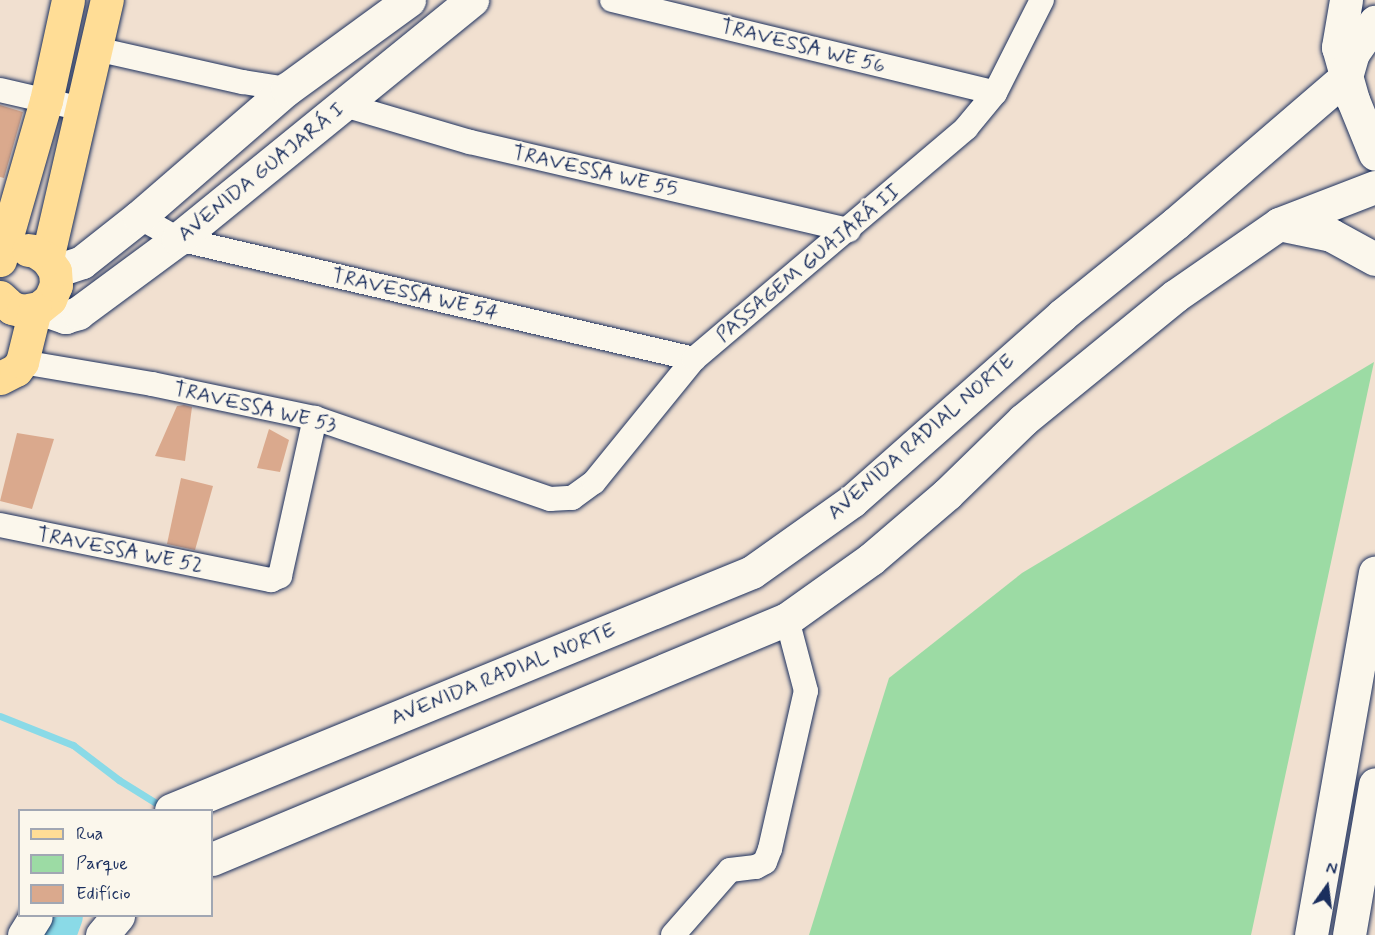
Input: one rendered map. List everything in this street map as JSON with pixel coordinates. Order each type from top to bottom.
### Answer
[{"type":"main road","points":[[0,261],[46,100],[68,0]]},
{"type":"main road","points":[[11,370],[37,309],[50,299],[56,285],[51,265],[82,109],[107,0]]},
{"type":"main road","name":"AVENIDA GUAJARÁ I","points":[[51,265],[82,262],[139,217],[287,89],[408,0]]},
{"type":"main road","name":"AVENIDA GUAJARÁ I","points":[[37,309],[65,317],[78,313],[178,239],[472,0]]},
{"type":"main road","points":[[1346,0],[1338,47],[1349,89],[1375,154]]},
{"type":"main road","points":[[1349,89],[1353,53],[1375,22]]},
{"type":"main road","name":"AVENIDA RADIAL NORTE","points":[[173,809],[752,572],[852,501],[1062,315],[1349,89]]},
{"type":"main road","points":[[213,859],[787,619],[871,559],[947,494],[1023,420],[1167,302],[1279,224],[1375,187]]},
{"type":"main road","points":[[1279,224],[1331,235],[1375,259]]},
{"type":"main road","points":[[0,261],[9,254],[22,249],[35,251],[51,265]]},
{"type":"main road","points":[[1,303],[23,311],[37,309]]},
{"type":"main road","points":[[1311,935],[1375,573]]},
{"type":"main road","points":[[1349,935],[1375,784]]},
{"type":"main road","points":[[24,935],[35,917]]},
{"type":"main road","points":[[102,935],[116,917]]},
{"type":"street","name":"TRAVESSA WE 56","points":[[612,0],[995,93]]},
{"type":"street","name":"PASSAGEM GUAJARÁ II","points":[[550,499],[572,498],[594,482],[694,358],[849,230],[966,128],[995,93],[1042,0]]},
{"type":"street","points":[[96,49],[243,82],[287,89]]},
{"type":"street","points":[[0,90],[82,109]]},
{"type":"street","name":"TRAVESSA WE 55","points":[[344,105],[470,142],[849,230]]},
{"type":"street","name":"TRAVESSA WE 54","points":[[139,217],[178,239],[694,358]]},
{"type":"street","name":"TRAVESSA WE 53","points":[[11,370],[152,384],[315,418],[550,499]]},
{"type":"street","name":"TRAVESSA WE 52","points":[[0,525],[271,580],[280,576],[315,418]]},
{"type":"street","points":[[674,935],[730,870],[756,867],[765,862],[770,849],[806,691],[787,619]]},
{"type":"green space","points":[[1374,362],[1251,935],[809,935],[889,678],[1022,573]]},
{"type":"building","points":[[0,105],[23,112],[4,178],[0,177]]},
{"type":"building","points":[[177,406],[192,407],[185,461],[155,456]]},
{"type":"building","points":[[269,429],[289,440],[280,472],[257,468]]},
{"type":"building","points":[[17,433],[54,439],[32,509],[0,501]]},
{"type":"building","points":[[181,478],[213,486],[195,550],[167,544]]},
{"type":"waterway","points":[[0,716],[73,745],[119,780],[164,808]]},
{"type":"waterway","points":[[56,935],[63,917]]}]
